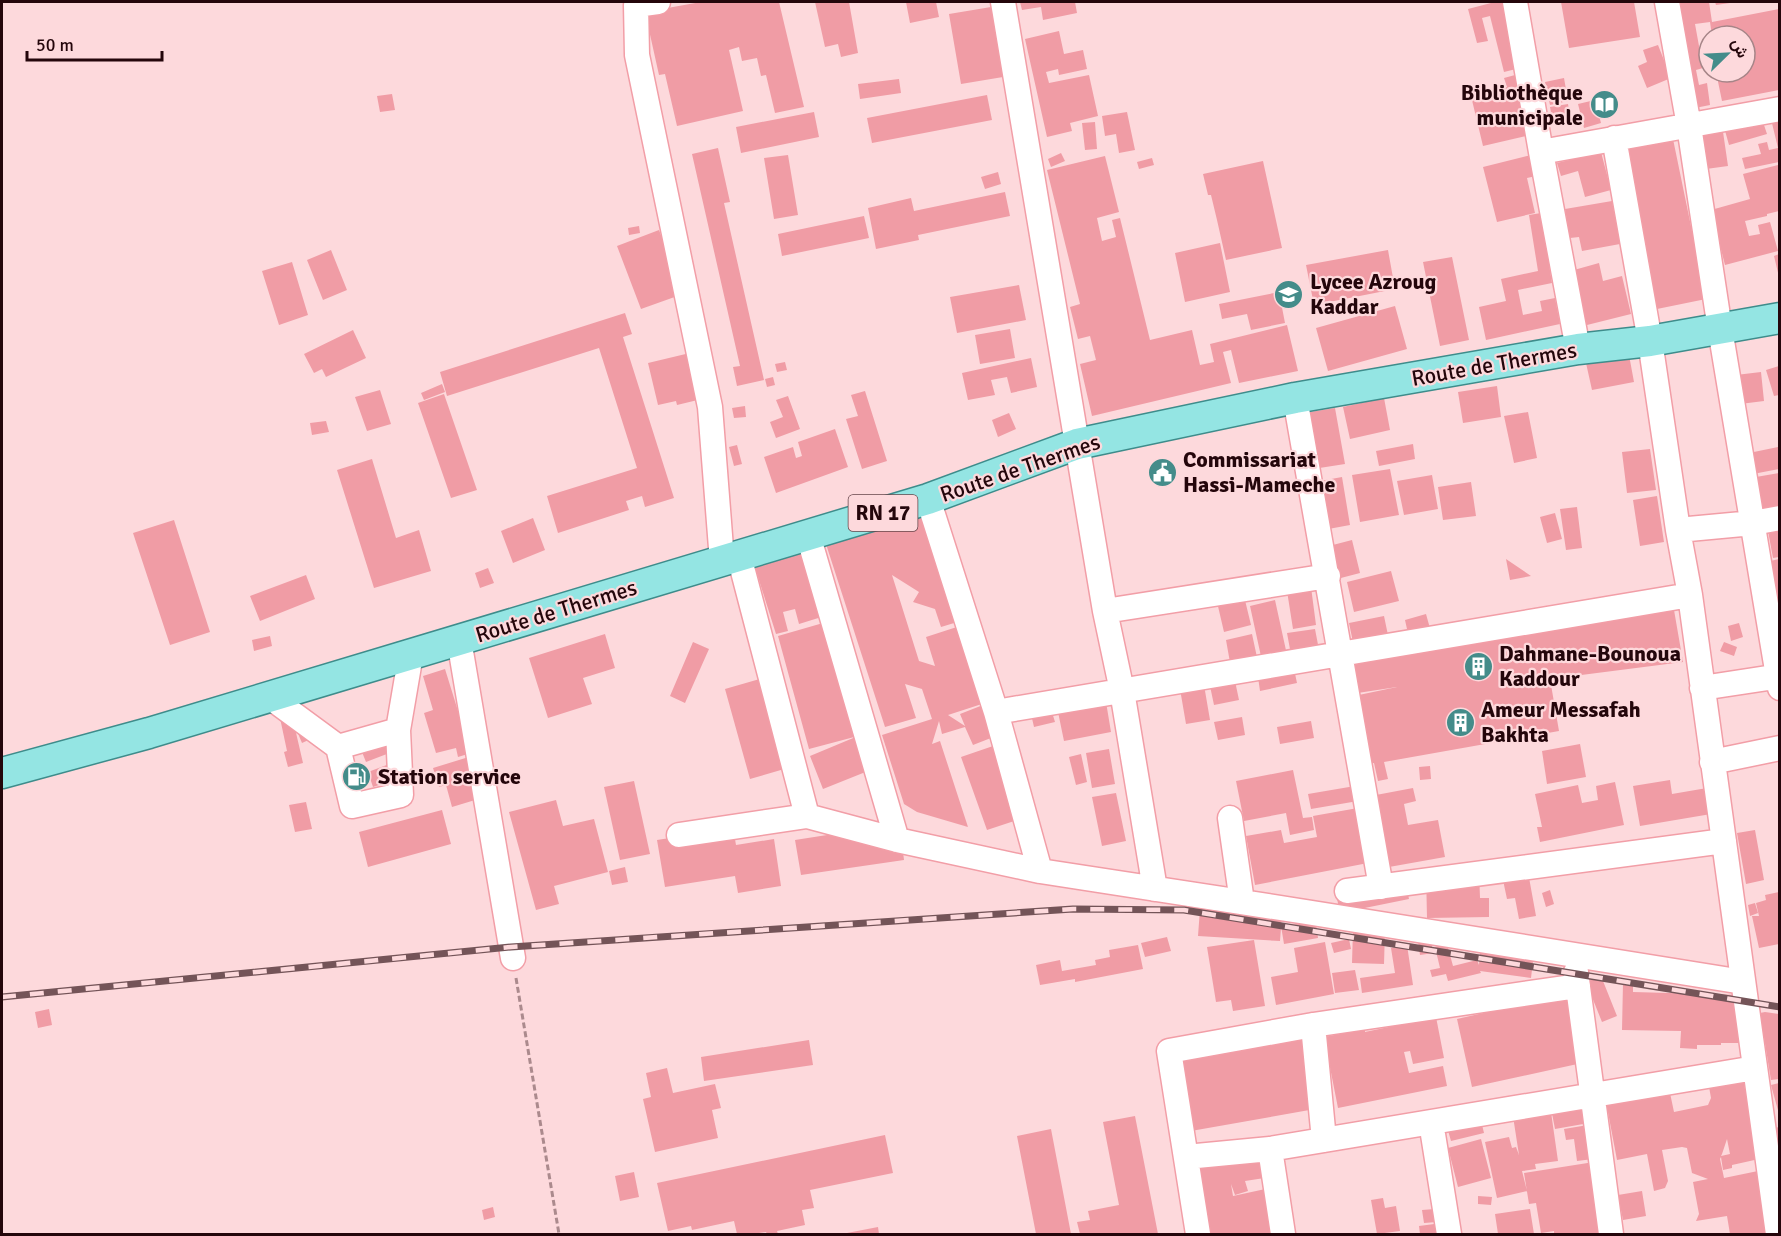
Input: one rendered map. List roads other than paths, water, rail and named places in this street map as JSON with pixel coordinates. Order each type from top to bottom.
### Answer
[{"type":"main road","name":"Route de Thermes","points":[[2,773],[149,733],[928,499],[1077,444],[1295,398],[1578,349],[1650,341],[1779,318]]},
{"type":"street","points":[[658,2],[636,5],[637,55],[710,407],[730,559],[807,816]]},
{"type":"street","points":[[1004,2],[1105,611],[1122,691],[1155,888]]},
{"type":"street","points":[[1515,2],[1578,349]]},
{"type":"street","points":[[1667,2],[1779,680],[1702,688]]},
{"type":"street","points":[[1541,152],[1779,109]]},
{"type":"street","points":[[1614,138],[1650,341],[1690,595],[1778,1234]]},
{"type":"street","points":[[1295,398],[1382,887]]},
{"type":"street","points":[[928,499],[996,712],[1040,871]]},
{"type":"street","points":[[1678,530],[1779,519]]},
{"type":"street","points":[[808,535],[897,840]]},
{"type":"street","points":[[1105,611],[1328,576]]},
{"type":"street","points":[[996,712],[1690,595]]},
{"type":"street","points":[[459,640],[513,958]]},
{"type":"street","points":[[270,697],[338,747],[352,806],[401,795],[398,730],[411,654]]},
{"type":"street","points":[[338,747],[398,730]]},
{"type":"street","points":[[1712,762],[1779,748]]},
{"type":"street","points":[[679,835],[807,816],[897,840],[1040,871],[1743,982]]},
{"type":"street","points":[[1230,818],[1242,902]]},
{"type":"street","points":[[1347,891],[1724,841]]},
{"type":"street","points":[[1574,954],[1611,1234]]},
{"type":"street","points":[[1198,1234],[1169,1051],[1313,1025],[1578,986]]},
{"type":"street","points":[[1313,1025],[1324,1140]]},
{"type":"street","points":[[1186,1157],[1270,1149],[1755,1068]]},
{"type":"street","points":[[1431,1122],[1449,1234]]},
{"type":"street","points":[[1270,1149],[1283,1234]]},
{"type":"railway","points":[[2,997],[511,947],[1073,909],[1184,910],[1780,1007]]},
{"type":"place","name":"Bibliothèque municipale","points":[[1604,105]]},
{"type":"place","name":"Lycee Azroug Kaddar","points":[[1289,294]]},
{"type":"place","name":"Commissariat Hassi-Mameche","points":[[1162,472]]},
{"type":"place","name":"Dahmane-Bounoua Kaddour","points":[[1478,666]]},
{"type":"place","name":"Ameur Messafah Bakhta","points":[[1460,722]]},
{"type":"place","name":"Station service","points":[[357,776]]}]
